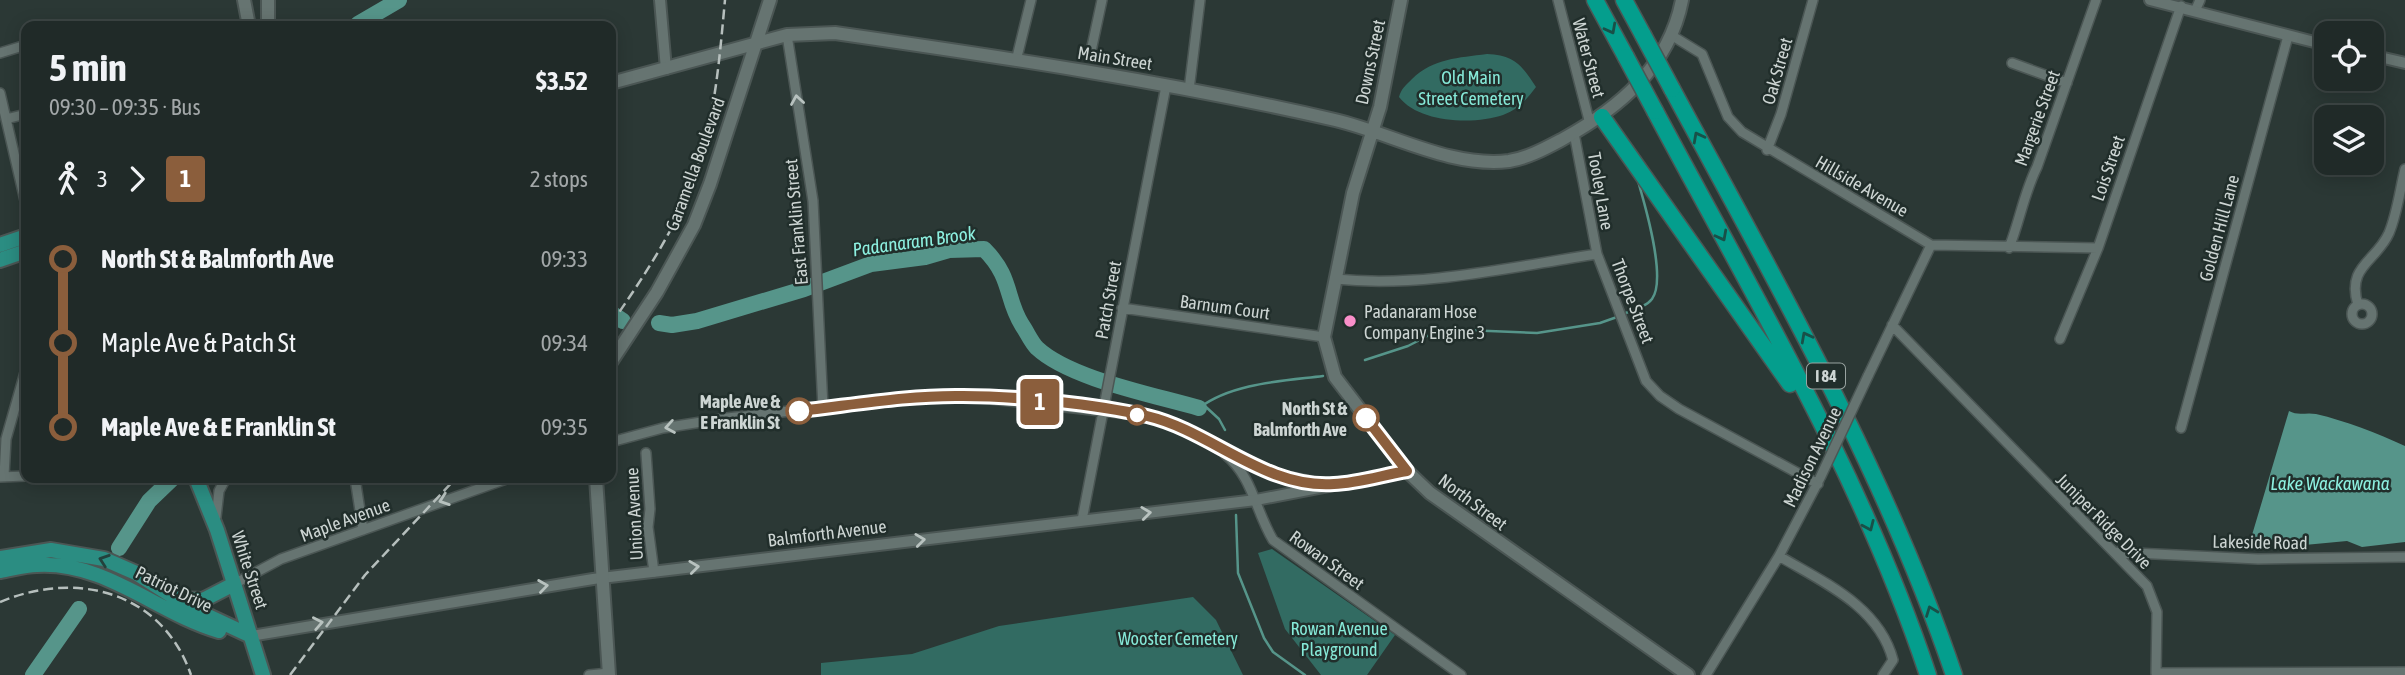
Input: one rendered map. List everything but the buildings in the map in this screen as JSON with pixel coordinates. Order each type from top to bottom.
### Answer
[{"type":"highway","name":"I 84","points":[[1595,0],[1814,410],[1894,584],[1927,675]]},
{"type":"highway","name":"I 84","points":[[1625,0],[1859,442],[1917,576],[1954,675]]},
{"type":"highway","points":[[1633,0],[1643,35]]},
{"type":"highway","points":[[1596,121],[1776,362],[1858,501]]},
{"type":"main road","points":[[244,0],[248,21]]},
{"type":"main road","points":[[268,0],[268,21]]},
{"type":"main road","name":"Garamella Boulevard","points":[[616,354],[657,292],[694,225],[770,0]]},
{"type":"main road","name":"Downs Street","points":[[1371,130],[1380,107],[1401,0]]},
{"type":"main road","name":"Main Street","points":[[616,82],[787,35],[835,33],[1189,90],[1371,130],[1463,159],[1490,162],[1525,157],[1596,121],[1629,94],[1671,35],[1682,0]]},
{"type":"main road","name":"North Street","points":[[1371,130],[1353,193],[1324,337],[1328,356],[1342,387],[1407,471],[1452,511],[1688,675]]},
{"type":"main road","points":[[0,244],[21,238]]},
{"type":"main road","points":[[0,260],[21,253]]},
{"type":"main road","name":"White Street","points":[[198,483],[217,530],[263,675]]},
{"type":"main road","points":[[596,483],[609,674]]},
{"type":"main road","name":"Patriot Drive","points":[[0,558],[51,550],[73,551],[104,559],[136,573],[211,619],[251,636]]},
{"type":"main road","name":"Patriot Drive","points":[[0,571],[38,565],[89,572],[207,627],[251,636]]},
{"type":"main road","name":"Patriot Drive","points":[[177,599],[203,600],[234,584]]},
{"type":"street","points":[[660,0],[666,69]]},
{"type":"street","points":[[1016,61],[1031,0]]},
{"type":"street","points":[[1091,51],[1102,0]]},
{"type":"street","points":[[1189,90],[1200,0]]},
{"type":"street","name":"Water Street","points":[[1558,0],[1596,121]]},
{"type":"street","name":"Oak Street","points":[[1767,150],[1781,114],[1813,0]]},
{"type":"street","name":"Margerie Street","points":[[2009,248],[2023,212],[2025,191],[2037,167],[2096,0]]},
{"type":"street","points":[[2150,0],[2181,6],[2198,5],[2314,42]]},
{"type":"street","name":"Lois Street","points":[[2060,339],[2098,248],[2181,6]]},
{"type":"street","name":"East Franklin Street","points":[[787,35],[808,165],[819,292],[823,408]]},
{"type":"street","name":"Hillside Avenue","points":[[1671,35],[1702,54],[1728,117],[1742,132],[1767,150],[1931,245],[2098,248]]},
{"type":"street","name":"Golden Hill Lane","points":[[2181,428],[2288,36]]},
{"type":"street","points":[[0,53],[21,46]]},
{"type":"street","points":[[2384,58],[2405,63]]},
{"type":"street","points":[[2012,63],[2067,83]]},
{"type":"street","name":"Patch Street","points":[[1082,520],[1166,86]]},
{"type":"street","points":[[0,93],[21,184]]},
{"type":"street","points":[[6,119],[21,115]]},
{"type":"street","name":"Tooley Lane","points":[[1574,133],[1597,254]]},
{"type":"street","points":[[2358,304],[2355,285],[2358,273],[2389,231],[2405,169]]},
{"type":"street","name":"Madison Avenue","points":[[1706,675],[1779,556],[1819,481],[1931,245]]},
{"type":"street","name":"Thorpe Street","points":[[1335,279],[1372,283],[1410,281],[1597,254],[1646,381],[1660,396],[1819,481]]},
{"type":"street","name":"Barnum Court","points":[[1122,308],[1324,337]]},
{"type":"street","name":"Juniper Ridge Drive","points":[[1892,325],[2147,586],[2157,612],[2156,673],[2405,672]]},
{"type":"street","points":[[21,386],[6,439],[2,477],[21,476]]},
{"type":"street","points":[[616,441],[663,428],[823,408],[962,396],[1104,410]]},
{"type":"street","name":"Rowan Street","points":[[1104,410],[1147,416],[1210,441],[1271,473],[1310,483],[1334,484]]},
{"type":"street","name":"Rowan Street","points":[[1210,441],[1236,463],[1256,500],[1261,521],[1281,547],[1461,675]]},
{"type":"street","name":"Union Avenue","points":[[646,453],[650,509],[648,527],[654,572]]},
{"type":"street","name":"Balmforth Avenue","points":[[251,636],[602,578],[1256,500],[1407,471]]},
{"type":"street","points":[[217,530],[215,508],[224,483]]},
{"type":"street","points":[[356,483],[363,530]]},
{"type":"street","name":"Maple Avenue","points":[[234,584],[281,559],[495,483]]},
{"type":"street","name":"Lakeside Road","points":[[2114,552],[2258,559],[2405,557]]},
{"type":"street","points":[[1779,556],[1843,595],[1873,621],[1893,660],[1884,675]]},
{"type":"street","points":[[589,675],[609,674]]},
{"type":"green space","name":"Old Main Street Cemetery","points":[[1487,54],[1511,59],[1536,87],[1522,104],[1508,113],[1477,120],[1448,120],[1420,112],[1399,97],[1408,83],[1429,67],[1447,60]]},
{"type":"green space","name":"Rowan Avenue Playground","points":[[1272,549],[1395,635],[1367,675],[1321,675],[1285,629],[1258,553]]},
{"type":"green space","name":"Wooster Cemetery","points":[[1193,597],[1216,620],[1243,675],[821,675],[821,663],[912,654],[999,626]]},
{"type":"water","name":"Lake Wackawana","points":[[2289,411],[2339,420],[2405,446],[2405,542],[2362,547],[2347,541],[2282,547],[2255,546],[2252,535]]},
{"type":"waterway","points":[[363,21],[399,0]]},
{"type":"waterway","points":[[1623,314],[1646,304],[1652,299],[1656,289],[1656,259],[1638,181]]},
{"type":"waterway","name":"Padanaram Brook","points":[[659,323],[672,325],[697,321],[804,289],[871,264],[925,257],[949,250],[984,249],[1000,269],[1017,315],[1037,348],[1070,369],[1091,377],[1199,408]]},
{"type":"waterway","name":"Padanaram Brook","points":[[616,316],[623,321]]},
{"type":"waterway","points":[[1365,360],[1408,346],[1441,329],[1537,333],[1600,323],[1617,317]]},
{"type":"waterway","points":[[1199,408],[1242,388],[1323,376]]},
{"type":"waterway","name":"Padanaram Brook","points":[[1202,407],[1206,407],[1219,419],[1225,430]]},
{"type":"waterway","points":[[119,548],[149,501],[168,483]]},
{"type":"waterway","name":"Padanaram Brook","points":[[1236,515],[1238,573],[1264,638],[1273,652],[1305,675]]},
{"type":"waterway","points":[[33,675],[79,609]]},
{"type":"railway","points":[[616,317],[662,245],[692,181],[714,100],[725,0]]},
{"type":"railway","points":[[290,675],[365,575],[451,483]]},
{"type":"railway","points":[[0,602],[58,588],[86,589],[113,595],[138,607],[160,624],[178,646],[191,675]]},
{"type":"bus line","name":"1","points":[[799,411],[899,399],[962,396],[1024,400],[1147,416],[1210,441],[1271,473],[1310,483],[1334,484],[1407,471],[1366,418]]},
{"type":"place","name":"Padanaram Hose Company Engine 3","points":[[1350,321]]},
{"type":"place","name":"Maple Ave & E Franklin St","points":[[799,411]]},
{"type":"place","name":"North St & Balmforth Ave","points":[[1366,418]]}]
